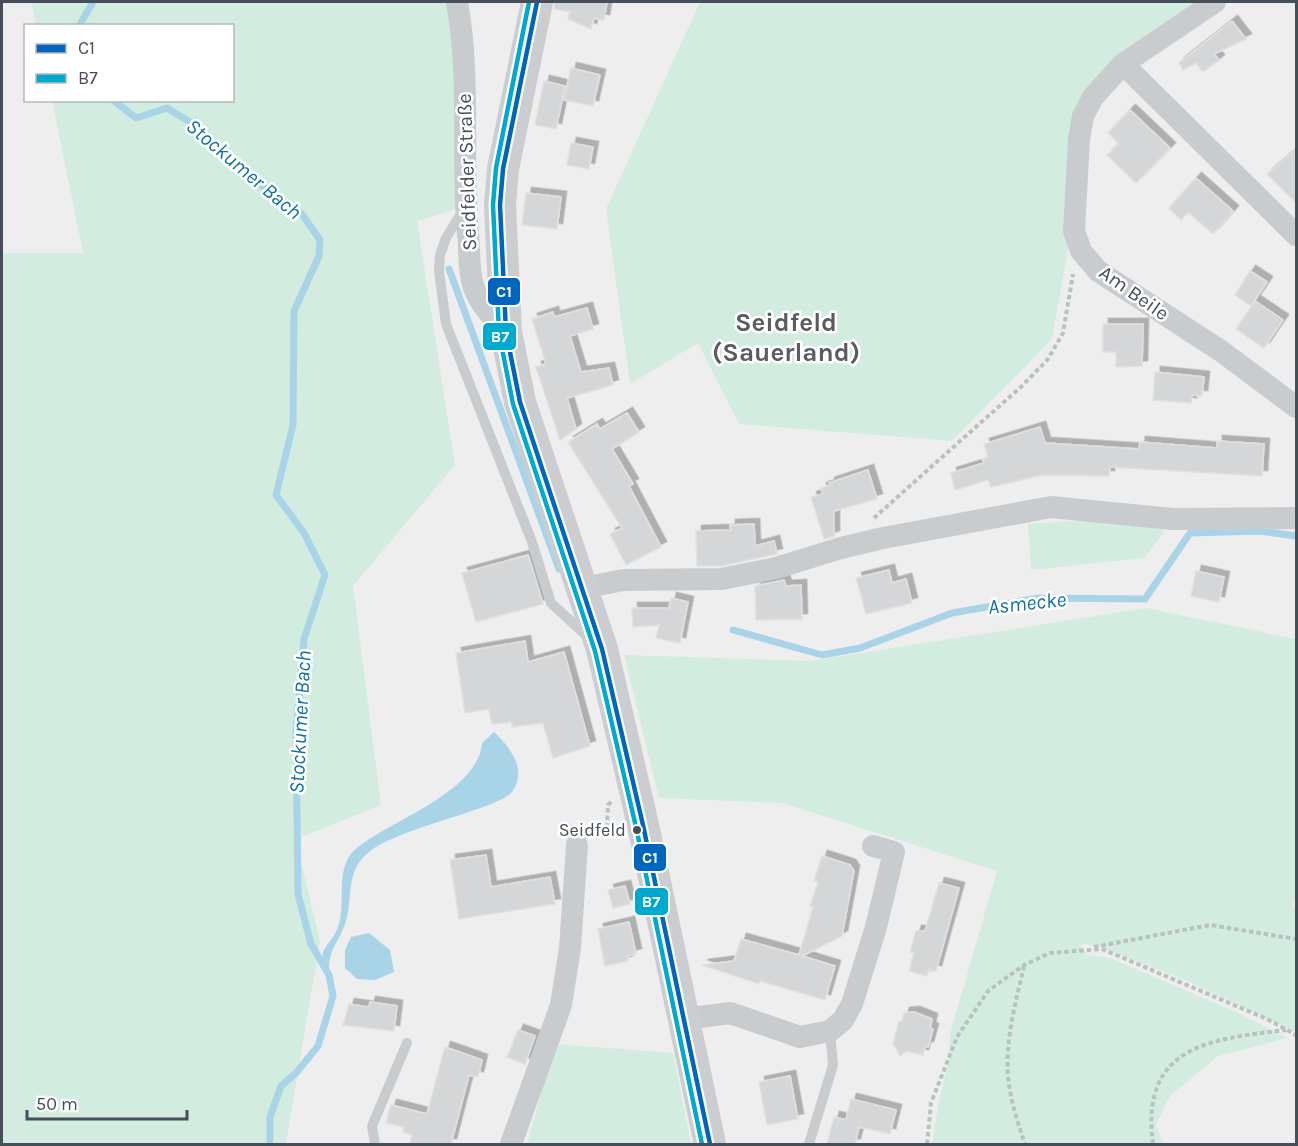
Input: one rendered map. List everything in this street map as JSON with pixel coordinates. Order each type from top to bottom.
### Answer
[{"type":"main road","name":"Seidfelder Straße","points":[[537,2],[503,169],[500,205],[506,332],[520,402],[602,649],[637,797],[710,1144]]},
{"type":"street","name":"Seidfelder Straße","points":[[457,2],[463,79],[465,206],[473,285],[482,306],[506,332]]},
{"type":"street","name":"Am Beile","points":[[1215,2],[1149,44],[1103,83],[1083,116],[1073,218],[1081,251],[1098,271],[1221,351],[1296,407]]},
{"type":"street","points":[[1123,64],[1296,235]]},
{"type":"street","points":[[582,588],[624,580],[722,579],[776,568],[840,548],[986,517],[1051,507],[1172,519],[1296,518]]},
{"type":"street","points":[[511,1144],[561,1005],[570,948],[577,845]]},
{"type":"street","points":[[685,1019],[730,1013],[742,1015],[800,1037],[830,1030],[843,1020],[852,1004],[876,927],[894,852],[873,846]]},
{"type":"lane","points":[[465,206],[446,238],[440,255],[439,271],[446,324],[532,542],[551,603],[602,649]]},
{"type":"lane","points":[[809,1144],[833,1065],[830,1030]]},
{"type":"lane","points":[[375,1144],[372,1126],[407,1043]]},
{"type":"path","points":[[840,548],[1023,386],[1048,359],[1063,333],[1075,266],[1081,251]]},
{"type":"path","points":[[927,1144],[931,1103],[957,1037],[988,992],[1024,965],[1050,953],[1085,949],[1209,925],[1296,939]]},
{"type":"path","points":[[1085,949],[1102,949],[1112,953],[1296,1035]]},
{"type":"path","points":[[1024,965],[1012,1022],[1008,1076],[1015,1115],[1025,1144]]},
{"type":"path","points":[[1153,1144],[1149,1119],[1159,1079],[1184,1052],[1229,1036],[1286,1030]]},
{"type":"green space","points":[[31,2],[452,2],[461,208],[417,221],[455,465],[353,586],[381,805],[296,839],[320,942],[286,1144],[2,1144],[2,253],[83,253],[52,102],[234,102],[234,24],[36,24]]},
{"type":"green space","points":[[700,2],[1207,2],[1088,92],[1069,244],[1052,339],[952,441],[739,424],[698,343],[630,384],[606,209]]},
{"type":"green space","points":[[1123,517],[1165,531],[1144,558],[1031,570],[1028,524]]},
{"type":"green space","points":[[1146,608],[1296,639],[1296,897],[1292,906],[1296,908],[1296,1032],[1183,979],[1100,947],[1083,944],[1081,945],[1087,955],[1110,958],[1234,1011],[1287,1038],[1218,1056],[1170,1096],[1156,1124],[1163,1144],[932,1144],[948,1064],[950,1034],[997,871],[782,803],[659,798],[624,655],[811,661]]},
{"type":"green space","points":[[555,1044],[673,1053],[691,1144],[527,1144]]},
{"type":"water","points":[[494,732],[511,752],[518,767],[516,784],[512,792],[488,805],[383,843],[361,860],[353,877],[348,914],[332,953],[329,975],[324,966],[323,954],[338,927],[343,872],[350,855],[366,841],[423,808],[456,785],[469,772],[478,758],[482,743]]},
{"type":"water","points":[[369,933],[390,950],[394,972],[375,980],[357,979],[345,968],[345,950],[351,937]]},
{"type":"building","points":[[555,2],[607,2],[604,20],[594,18],[591,29],[568,19],[570,12],[554,9]]},
{"type":"building","points":[[1232,21],[1246,39],[1214,54],[1219,60],[1203,72],[1196,63],[1183,70],[1179,63]]},
{"type":"building","points":[[571,68],[600,75],[593,106],[564,100]]},
{"type":"building","points":[[544,81],[565,86],[556,129],[535,125]]},
{"type":"building","points":[[1130,110],[1170,148],[1136,183],[1107,155],[1119,144],[1108,133]]},
{"type":"building","points":[[571,143],[593,147],[589,169],[567,165]]},
{"type":"building","points":[[1296,150],[1296,203],[1267,174]]},
{"type":"building","points":[[1196,178],[1233,211],[1213,234],[1188,212],[1181,220],[1169,208]]},
{"type":"building","points":[[526,193],[561,197],[557,229],[522,225]]},
{"type":"building","points":[[1250,271],[1267,282],[1251,306],[1235,295]]},
{"type":"building","points":[[1255,301],[1283,320],[1264,348],[1236,329]]},
{"type":"building","points":[[587,308],[593,329],[570,336],[581,372],[609,368],[613,385],[567,398],[576,429],[560,440],[536,367],[546,364],[532,319],[553,312],[554,317]]},
{"type":"building","points":[[1103,324],[1143,324],[1142,366],[1116,367],[1116,352],[1103,352]]},
{"type":"building","points":[[1155,372],[1204,377],[1202,396],[1192,395],[1191,403],[1153,400]]},
{"type":"building","points":[[627,413],[639,432],[612,449],[633,484],[629,486],[661,547],[626,565],[610,534],[622,528],[568,442],[597,424],[600,429]]},
{"type":"building","points":[[1040,427],[1045,443],[1139,449],[1140,442],[1217,448],[1217,441],[1264,444],[1262,476],[1110,467],[1109,476],[1042,475],[991,487],[988,480],[955,490],[951,473],[984,463],[982,459],[988,457],[984,444]]},
{"type":"building","points":[[868,470],[877,499],[834,511],[834,536],[824,539],[811,497],[823,494],[821,488],[830,485],[829,483]]},
{"type":"building","points":[[754,524],[755,546],[774,541],[777,554],[721,566],[697,566],[696,531],[730,530],[730,525]]},
{"type":"building","points":[[528,555],[543,604],[476,622],[462,573]]},
{"type":"building","points":[[889,570],[892,583],[906,579],[912,603],[866,614],[856,578]]},
{"type":"building","points":[[1196,571],[1224,577],[1219,602],[1191,596]]},
{"type":"building","points":[[784,580],[786,586],[801,585],[802,619],[756,620],[755,586]]},
{"type":"building","points":[[671,598],[688,602],[680,643],[656,638],[659,625],[633,627],[632,608],[669,608]]},
{"type":"building","points":[[525,641],[528,662],[564,652],[590,746],[553,758],[543,723],[512,727],[512,722],[492,724],[489,709],[465,713],[456,653]]},
{"type":"building","points":[[486,855],[491,887],[550,877],[555,904],[459,919],[450,860]]},
{"type":"building","points":[[822,856],[850,865],[854,871],[842,936],[802,956],[835,966],[825,1000],[760,981],[759,984],[702,965],[734,961],[741,939],[799,955],[813,907],[810,907],[818,882],[814,881]]},
{"type":"building","points":[[939,883],[959,888],[936,971],[929,969],[927,976],[909,971],[914,953],[910,952],[916,931],[925,931]]},
{"type":"building","points":[[625,886],[630,904],[613,908],[608,890]]},
{"type":"building","points":[[629,922],[636,954],[627,956],[628,961],[605,966],[598,929]]},
{"type":"building","points":[[370,1002],[397,1006],[394,1031],[343,1025],[349,1004],[369,1007]]},
{"type":"building","points":[[914,1012],[932,1019],[930,1028],[933,1029],[928,1047],[925,1047],[923,1055],[907,1051],[900,1056],[893,1043],[899,1021],[902,1021],[904,1013]]},
{"type":"building","points":[[518,1030],[535,1036],[525,1064],[507,1057]]},
{"type":"building","points":[[445,1047],[482,1060],[478,1077],[469,1075],[451,1144],[410,1144],[412,1135],[403,1132],[404,1127],[386,1123],[391,1105],[427,1114]]},
{"type":"building","points":[[790,1076],[798,1119],[767,1125],[759,1082]]},
{"type":"building","points":[[851,1099],[896,1110],[890,1134],[859,1127],[855,1144],[827,1144],[834,1117],[846,1120]]},
{"type":"waterway","name":"Stockumer Bach","points":[[80,24],[93,2]]},
{"type":"waterway","name":"Stockumer Bach","points":[[116,102],[136,118],[167,108],[198,127],[242,172],[302,214],[320,240],[319,256],[294,311],[293,425],[276,495],[304,533],[325,575],[304,639],[296,732],[298,894],[311,944],[329,975],[333,996],[318,1046],[296,1073],[281,1086],[270,1117],[270,1144]]},
{"type":"waterway","name":"Asmecke","points":[[449,269],[559,569]]},
{"type":"waterway","name":"Asmecke","points":[[733,630],[822,655],[860,648],[952,613],[1038,598],[1145,599],[1190,533],[1260,531],[1296,536]]},
{"type":"transit line","name":"B7","points":[[529,2],[496,168],[493,205],[499,333],[513,404],[595,651],[636,827],[702,1144]]},
{"type":"transit line","name":"C1","points":[[537,2],[503,169],[500,205],[506,332],[520,402],[602,649],[643,825],[710,1144]]},
{"type":"place","name":"Seidfeld","points":[[637,830]]},
{"type":"district","name":"Seidfeld (Sauerland)","points":[[786,337]]}]
